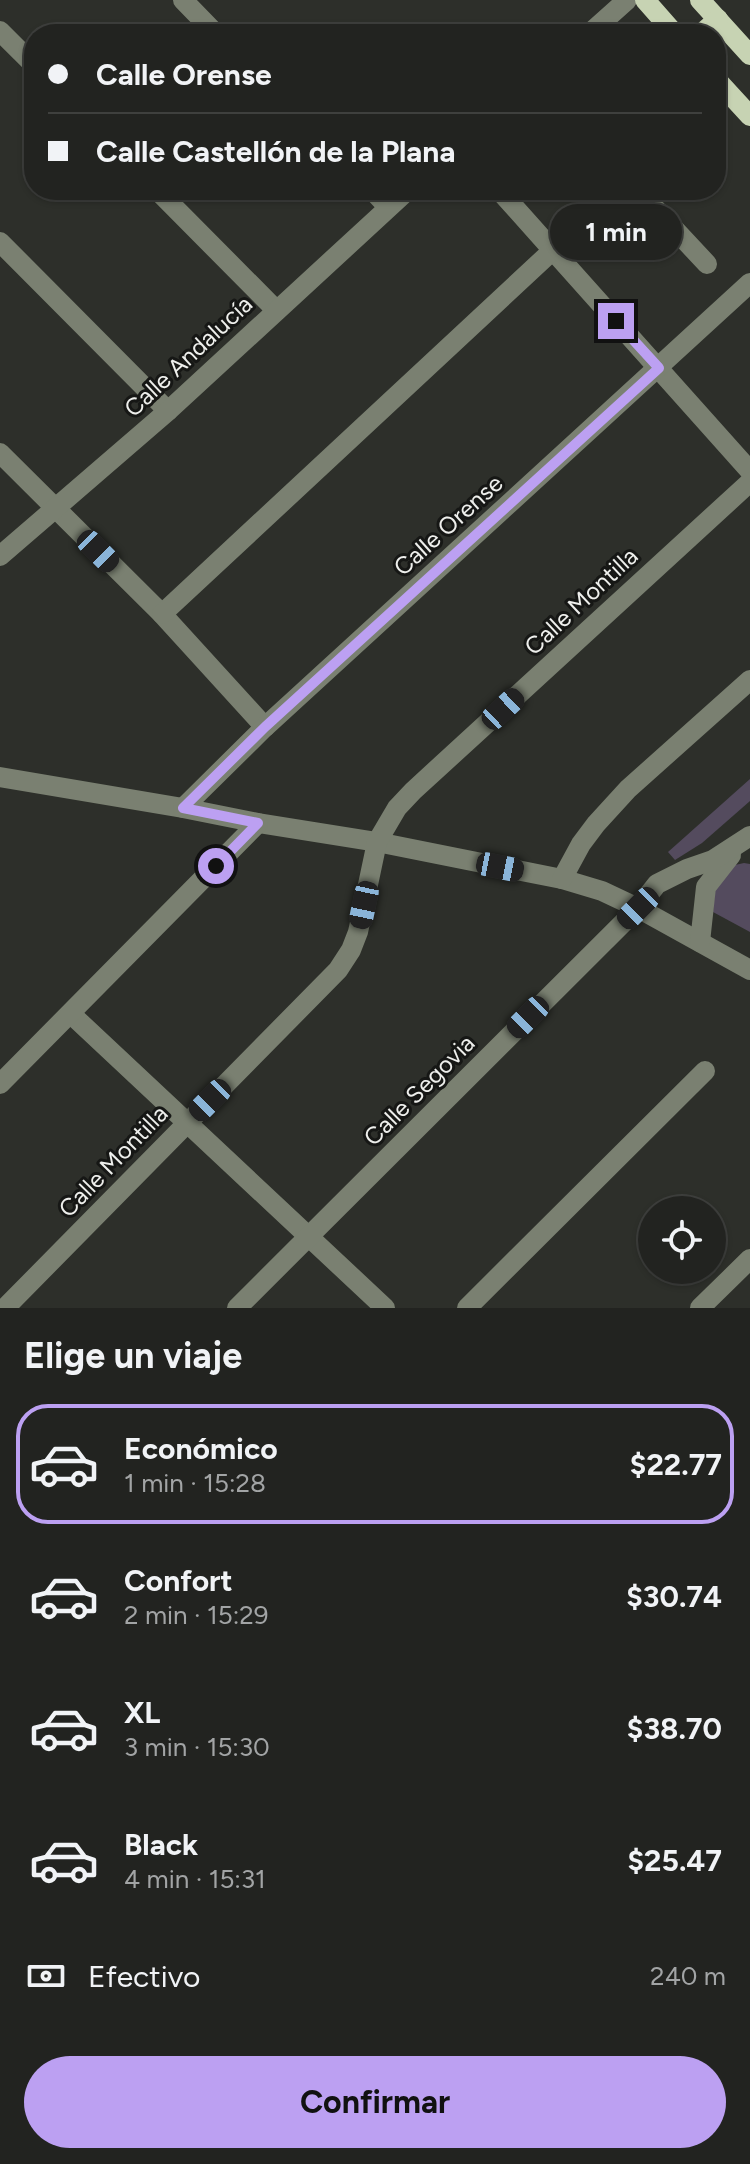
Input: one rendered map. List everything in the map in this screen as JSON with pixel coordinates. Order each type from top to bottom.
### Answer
[{"type":"main road","points":[[645,0],[666,24]]},
{"type":"main road","points":[[700,0],[722,24]]},
{"type":"main road","points":[[712,24],[718,19]]},
{"type":"main road","points":[[726,28],[750,55]]},
{"type":"main road","points":[[726,90],[750,116]]},
{"type":"street","points":[[183,0],[206,24]]},
{"type":"street","points":[[600,24],[627,0]]},
{"type":"street","points":[[0,31],[24,55]]},
{"type":"street","points":[[167,200],[276,310]]},
{"type":"street","points":[[381,200],[388,207]]},
{"type":"street","name":"Calle Andalucía","points":[[0,556],[168,411],[396,200]]},
{"type":"street","points":[[508,200],[750,471]]},
{"type":"street","points":[[647,200],[707,264]]},
{"type":"street","points":[[0,242],[168,411]]},
{"type":"street","points":[[162,614],[552,251]]},
{"type":"street","name":"Calle Orense","points":[[183,808],[265,727],[659,368],[747,293]]},
{"type":"street","points":[[0,453],[162,614],[265,727]]},
{"type":"street","name":"Calle Montilla","points":[[5,1308],[338,970],[358,932],[377,842],[397,808],[750,482]]},
{"type":"street","points":[[562,879],[581,844],[628,789],[750,680]]},
{"type":"street","points":[[0,777],[377,842],[562,879],[602,891],[638,908],[750,970]]},
{"type":"street","points":[[0,1084],[258,823]]},
{"type":"street","points":[[700,942],[706,887],[715,873],[748,842]]},
{"type":"street","name":"Calle Segovia","points":[[237,1308],[638,908],[657,884],[748,842]]},
{"type":"street","points":[[71,1014],[385,1308]]},
{"type":"street","points":[[467,1308],[705,1071]]},
{"type":"street","points":[[700,1308],[750,1259]]},
{"type":"shaded area","points":[[750,779],[750,801],[702,843],[675,860],[668,852]]},
{"type":"shaded area","points":[[750,864],[750,932],[713,912],[715,889],[735,865]]},
{"type":"route","points":[[216,866],[258,823],[183,808],[265,727],[659,368],[616,321]]}]
